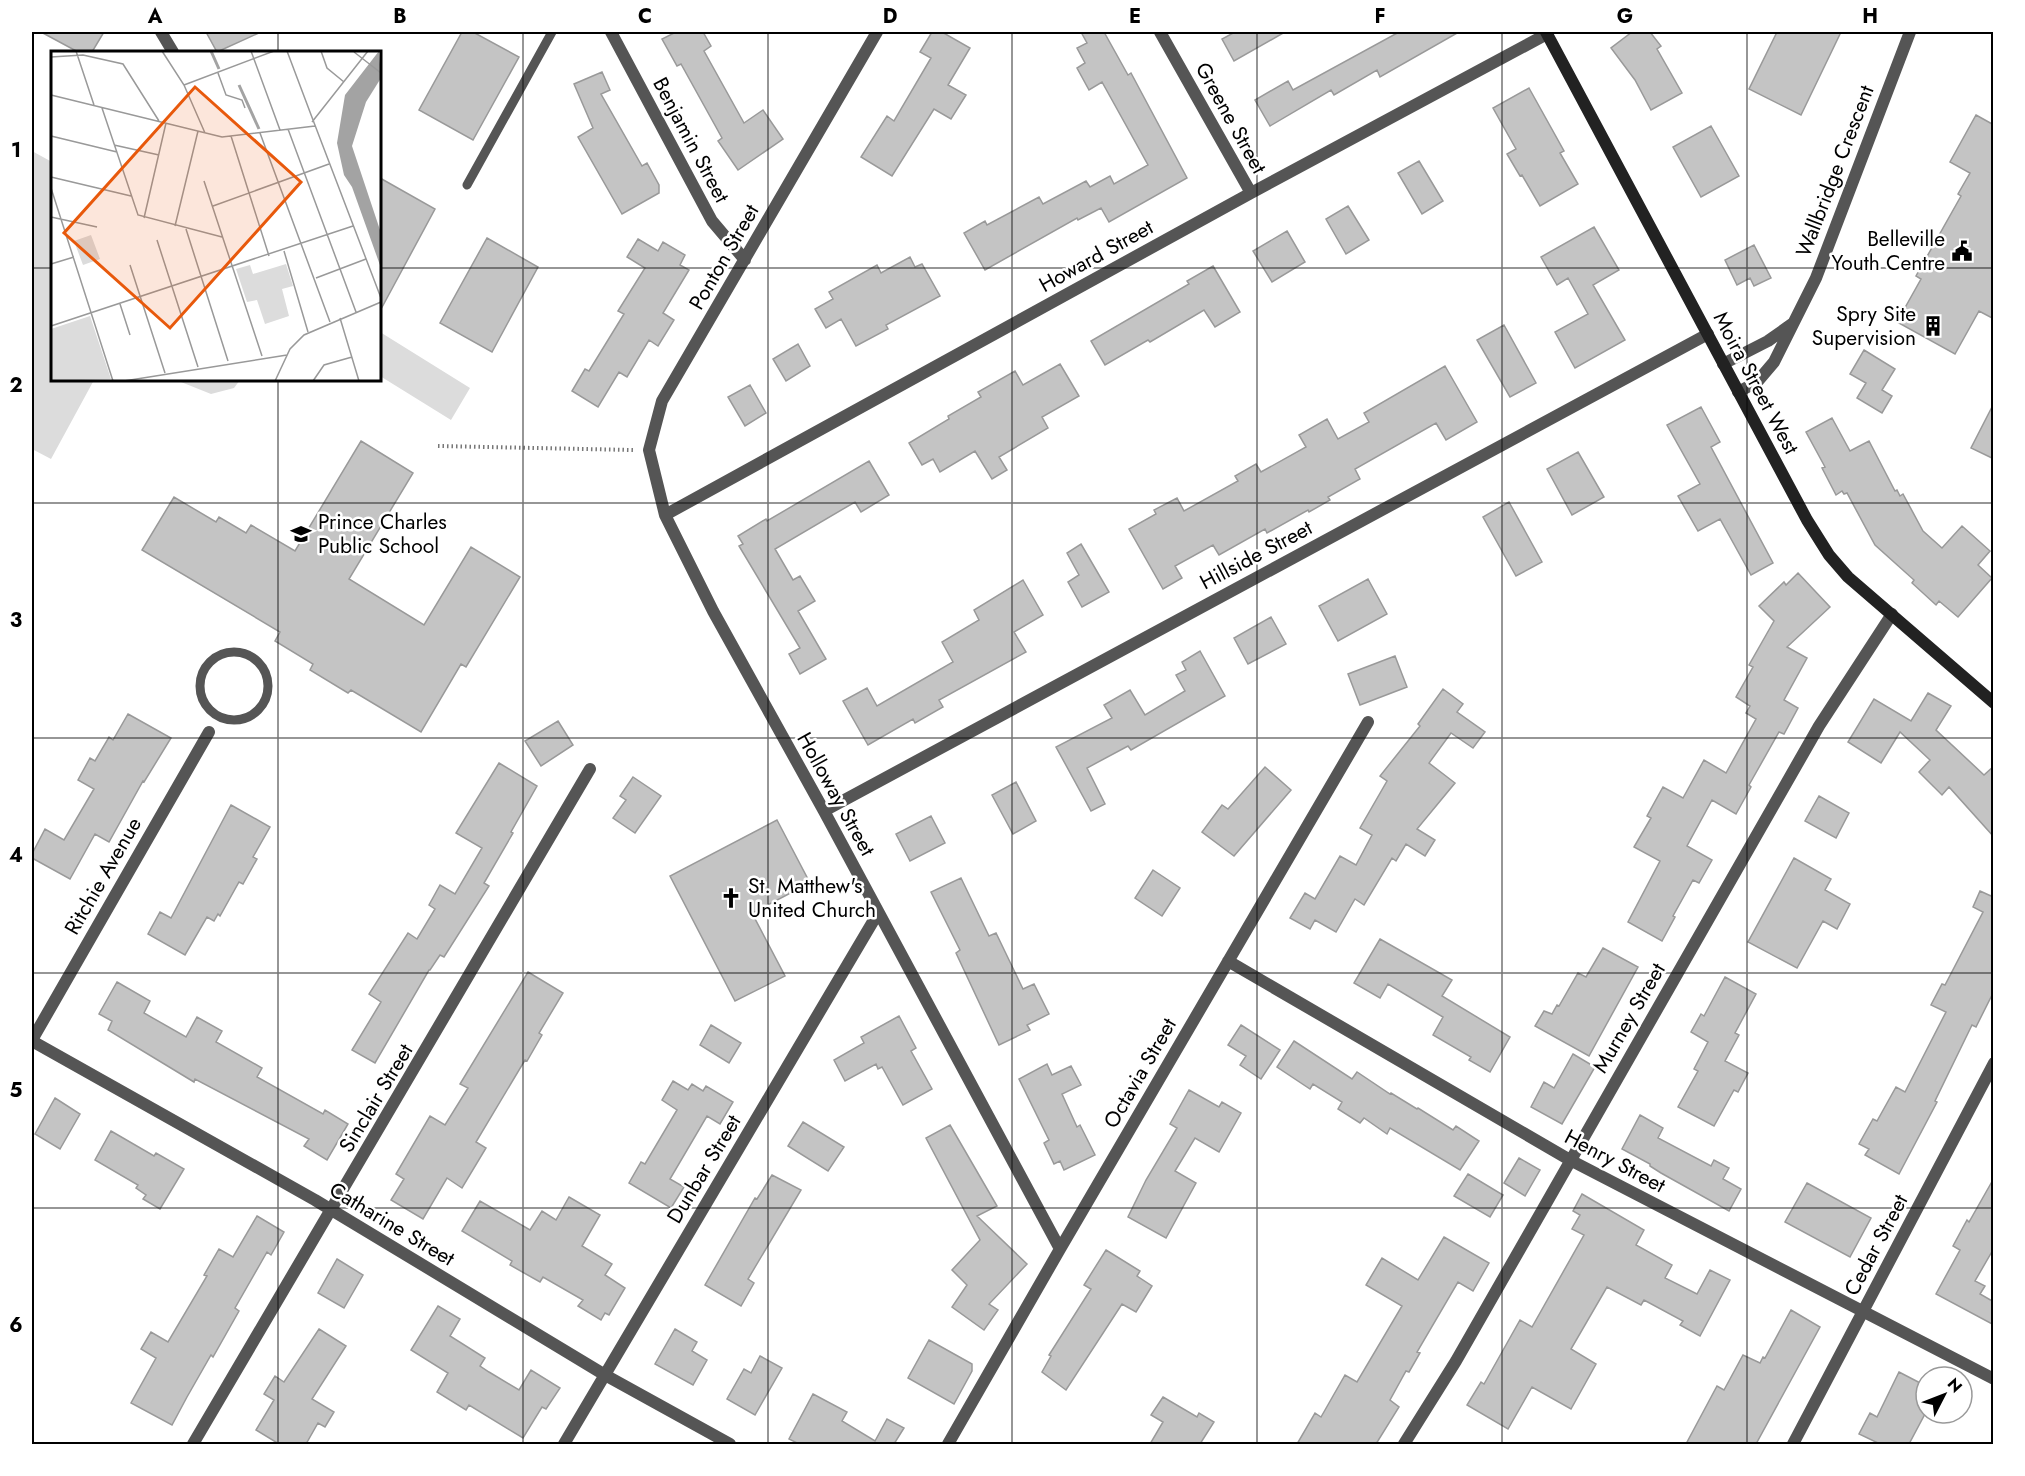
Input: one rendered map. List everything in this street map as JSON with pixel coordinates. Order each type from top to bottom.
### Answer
[{"type":"main road","name":"Moira Street West","points":[[1547,33],[1807,520],[1829,555],[1848,577],[1994,703]]},
{"type":"street","points":[[161,32],[172,51]]},
{"type":"street","name":"Benjamin Street","points":[[611,32],[712,221],[745,260]]},
{"type":"street","name":"Ponton Street","points":[[665,515],[649,450],[662,401],[877,32]]},
{"type":"street","name":"Greene Street","points":[[1160,32],[1251,193]]},
{"type":"street","name":"Wallbridge Crescent","points":[[1738,392],[1757,382],[1774,362],[1816,278],[1910,32]]},
{"type":"street","name":"Howard Street","points":[[665,515],[1547,33]]},
{"type":"street","name":"Wallbridge Crescent","points":[[1723,364],[1768,341],[1793,323]]},
{"type":"street","name":"Hillside Street","points":[[824,811],[1708,334]]},
{"type":"street","name":"Holloway Street","points":[[665,515],[713,611],[824,811],[1060,1249]]},
{"type":"street","name":"Murney Street","points":[[1404,1444],[1456,1361],[1819,726],[1892,614]]},
{"type":"street","name":"Octavia Street","points":[[948,1444],[1368,722]]},
{"type":"street","name":"Ritchie Avenue","points":[[32,1040],[209,732]]},
{"type":"street","name":"Sinclair Street","points":[[193,1444],[590,769]]},
{"type":"street","name":"Dunbar Street","points":[[564,1444],[878,912]]},
{"type":"street","name":"Henry Street","points":[[1228,962],[1570,1160],[1994,1379]]},
{"type":"street","name":"Catharine Street","points":[[32,1040],[332,1210],[605,1375],[730,1444]]},
{"type":"street","name":"Cedar Street","points":[[1793,1444],[1994,1063]]},
{"type":"lane","points":[[467,186],[552,32]]},
{"type":"lane","points":[[231,651],[251,656],[265,671],[268,692],[264,701],[258,710],[239,720],[218,716],[208,709],[202,699],[201,676],[206,666],[213,658],[231,651]]},
{"type":"lane","points":[[209,732],[218,716]]},
{"type":"path","points":[[438,446],[649,450]]},
{"type":"shaded area","points":[[32,151],[51,161],[51,381],[93,381],[51,459],[32,449]]},
{"type":"shaded area","points":[[381,333],[470,388],[451,420],[381,377]]},
{"type":"shaded area","points":[[178,381],[239,381],[234,388],[211,394]]},
{"type":"building","points":[[41,32],[104,32],[93,51],[76,51]]},
{"type":"building","points":[[206,32],[261,32],[219,51],[216,51]]},
{"type":"building","points":[[462,32],[473,32],[519,57],[473,140],[419,110]]},
{"type":"building","points":[[676,32],[703,32],[711,46],[704,51],[744,123],[763,110],[783,139],[738,170],[718,141],[722,138],[681,64],[677,66],[662,39]]},
{"type":"building","points":[[932,32],[942,32],[970,48],[948,85],[966,95],[951,119],[934,109],[892,176],[861,157],[887,116],[894,121],[931,58],[920,52]]},
{"type":"building","points":[[1081,32],[1104,32],[1128,75],[1131,73],[1187,178],[1109,222],[1101,208],[1078,220],[1077,218],[985,270],[964,233],[985,221],[987,225],[1039,197],[1043,204],[1086,181],[1090,187],[1110,176],[1114,184],[1148,165],[1102,82],[1089,90],[1077,68],[1085,63],[1077,48],[1087,43]]},
{"type":"building","points":[[1235,32],[1285,32],[1234,61],[1222,39]]},
{"type":"building","points":[[1399,32],[1459,32],[1380,77],[1377,70],[1334,95],[1331,90],[1270,126],[1255,100],[1288,81],[1293,90]]},
{"type":"building","points":[[1632,32],[1650,32],[1661,46],[1657,49],[1682,93],[1651,110],[1635,80],[1611,48]]},
{"type":"building","points":[[1777,32],[1841,32],[1801,115],[1749,89]]},
{"type":"building","points":[[602,72],[610,90],[601,94],[642,166],[647,163],[659,185],[659,193],[622,214],[578,137],[593,128],[574,84]]},
{"type":"building","points":[[1529,88],[1564,151],[1560,153],[1578,184],[1540,206],[1507,154],[1516,149],[1493,108]]},
{"type":"building","points":[[1976,115],[1994,125],[1994,319],[1979,311],[1955,354],[1897,322],[1921,279],[1916,276],[1961,196],[1958,194],[1970,173],[1950,162]]},
{"type":"building","points":[[1711,126],[1739,176],[1701,197],[1673,147]]},
{"type":"building","points":[[1419,161],[1443,201],[1422,214],[1398,173]]},
{"type":"building","points":[[381,179],[435,209],[381,309]]},
{"type":"building","points":[[1348,206],[1369,240],[1346,254],[1326,219]]},
{"type":"building","points":[[1594,227],[1619,270],[1593,285],[1625,340],[1575,368],[1555,332],[1588,314],[1568,278],[1557,285],[1541,257]]},
{"type":"building","points":[[1287,231],[1305,262],[1272,282],[1253,251]]},
{"type":"building","points":[[487,238],[538,267],[492,352],[440,323]]},
{"type":"building","points":[[638,239],[658,251],[663,242],[685,255],[680,265],[689,270],[663,313],[674,320],[658,346],[649,340],[627,377],[619,372],[598,407],[572,391],[585,369],[589,371],[624,314],[618,311],[645,268],[627,257]]},
{"type":"building","points":[[1754,245],[1771,278],[1754,286],[1750,278],[1737,285],[1725,260]]},
{"type":"building","points":[[910,257],[915,267],[922,264],[940,296],[886,325],[888,329],[856,346],[841,319],[826,328],[815,309],[833,299],[829,292],[877,265],[881,273]]},
{"type":"building","points":[[1213,266],[1240,312],[1215,327],[1204,310],[1105,365],[1091,341],[1189,284],[1187,281]]},
{"type":"building","points":[[1504,325],[1536,383],[1510,397],[1477,340]]},
{"type":"building","points":[[798,344],[810,366],[786,381],[773,359]]},
{"type":"building","points":[[1864,350],[1895,369],[1882,390],[1892,396],[1882,413],[1857,398],[1866,383],[1850,374]]},
{"type":"building","points":[[1060,364],[1079,396],[1042,417],[1048,428],[999,457],[1007,470],[992,479],[975,451],[940,472],[933,459],[922,465],[909,443],[981,397],[978,392],[1015,371],[1023,385]]},
{"type":"building","points":[[1445,366],[1477,422],[1446,440],[1436,423],[1355,469],[1360,479],[1328,497],[1330,500],[1309,512],[1308,510],[1267,533],[1265,529],[1219,555],[1213,545],[1175,566],[1182,578],[1163,589],[1129,529],[1156,514],[1154,510],[1177,498],[1184,511],[1238,481],[1235,476],[1256,464],[1261,472],[1306,447],[1299,435],[1327,419],[1338,439],[1369,422],[1364,413]]},
{"type":"building","points":[[750,385],[766,413],[745,426],[728,397]]},
{"type":"building","points":[[1994,403],[1994,459],[1971,448]]},
{"type":"building","points":[[1701,407],[1720,442],[1711,447],[1773,563],[1751,575],[1720,519],[1698,531],[1678,496],[1700,484],[1667,425]]},
{"type":"building","points":[[1832,418],[1850,451],[1869,441],[1895,491],[1897,490],[1900,496],[1903,494],[1923,531],[1942,548],[1962,526],[1990,551],[1978,565],[1992,578],[1958,617],[1939,601],[1936,605],[1912,583],[1914,580],[1875,545],[1847,493],[1844,494],[1842,491],[1836,495],[1822,468],[1825,467],[1806,432]]},
{"type":"building","points":[[361,441],[413,473],[349,579],[424,625],[471,547],[520,577],[466,667],[461,664],[421,732],[351,690],[348,693],[310,670],[313,664],[275,641],[280,632],[142,550],[174,497],[216,522],[219,517],[246,533],[251,525],[295,551]]},
{"type":"building","points":[[1578,452],[1604,497],[1572,515],[1547,469]]},
{"type":"building","points":[[869,461],[889,495],[861,512],[855,502],[775,549],[793,580],[800,576],[815,601],[798,611],[826,659],[800,674],[789,654],[800,648],[739,546],[743,544],[738,536]]},
{"type":"building","points":[[1509,502],[1542,562],[1516,576],[1483,517]]},
{"type":"building","points":[[1081,544],[1109,592],[1082,607],[1068,582],[1079,575],[1067,553]]},
{"type":"building","points":[[1798,573],[1830,607],[1787,647],[1807,658],[1784,700],[1798,708],[1784,734],[1779,732],[1749,785],[1751,787],[1736,814],[1712,800],[1687,846],[1712,860],[1699,883],[1693,880],[1662,941],[1628,922],[1660,861],[1634,847],[1651,818],[1647,816],[1663,787],[1683,798],[1704,760],[1726,773],[1756,719],[1746,713],[1750,706],[1736,697],[1753,667],[1749,665],[1774,621],[1759,606],[1784,582],[1786,585]]},
{"type":"building","points":[[1368,579],[1387,614],[1338,641],[1319,606]]},
{"type":"building","points":[[1023,580],[1043,615],[1014,632],[1026,652],[939,700],[943,707],[915,723],[913,719],[868,745],[843,701],[867,688],[877,706],[953,662],[942,642],[979,620],[974,610]]},
{"type":"building","points":[[1271,617],[1286,644],[1248,664],[1234,638]]},
{"type":"building","points":[[1200,651],[1225,696],[1131,750],[1128,746],[1087,768],[1105,804],[1091,811],[1056,747],[1112,718],[1104,705],[1130,690],[1145,715],[1185,691],[1176,675],[1186,670],[1182,662]]},
{"type":"building","points":[[1395,656],[1407,687],[1360,705],[1348,674]]},
{"type":"building","points":[[1443,689],[1463,704],[1457,712],[1485,732],[1473,748],[1451,733],[1429,763],[1455,783],[1417,829],[1435,840],[1425,856],[1406,844],[1396,861],[1392,858],[1364,905],[1355,899],[1336,932],[1315,920],[1310,929],[1290,918],[1305,893],[1315,899],[1340,856],[1356,865],[1372,835],[1360,828],[1387,781],[1380,776],[1420,726],[1418,724]]},
{"type":"building","points":[[1928,693],[1951,706],[1936,730],[1984,775],[1994,766],[1994,837],[1949,787],[1942,795],[1919,772],[1930,760],[1900,732],[1881,763],[1848,742],[1874,699],[1911,721]]},
{"type":"building","points":[[128,714],[171,738],[143,781],[109,842],[95,834],[70,879],[32,858],[32,854],[45,829],[64,840],[94,789],[78,780],[90,758],[95,761],[109,737],[113,740]]},
{"type":"building","points":[[558,721],[573,745],[541,766],[525,741]]},
{"type":"building","points":[[499,763],[537,786],[484,883],[489,886],[444,957],[440,955],[429,970],[375,1063],[352,1050],[381,1002],[369,994],[408,933],[417,939],[435,909],[429,905],[440,885],[455,894],[482,848],[456,833]]},
{"type":"building","points":[[1265,767],[1291,790],[1234,856],[1202,832],[1222,805],[1228,809]]},
{"type":"building","points":[[633,777],[661,796],[635,833],[613,818],[626,800],[620,796]]},
{"type":"building","points":[[1016,782],[1036,821],[1013,834],[992,795]]},
{"type":"building","points":[[1819,796],[1849,813],[1836,838],[1805,821]]},
{"type":"building","points":[[231,805],[270,827],[253,857],[257,859],[243,884],[239,882],[220,916],[218,914],[214,921],[207,917],[185,955],[148,934],[160,912],[171,918]]},
{"type":"building","points":[[931,816],[945,843],[910,861],[896,834]]},
{"type":"building","name":"St. Matthew's United Church","points":[[777,820],[810,883],[752,913],[785,976],[735,1001],[670,876]]},
{"type":"building","points":[[1794,858],[1831,879],[1825,890],[1850,904],[1837,929],[1823,921],[1797,968],[1748,942]]},
{"type":"building","points":[[1153,870],[1180,888],[1162,916],[1135,898]]},
{"type":"building","points":[[961,878],[989,936],[996,933],[1023,989],[1034,984],[1049,1014],[1027,1025],[1030,1030],[999,1045],[956,953],[960,950],[931,892]]},
{"type":"building","points":[[1980,891],[1991,896],[1994,891],[1994,991],[1976,1027],[1972,1025],[1935,1101],[1937,1102],[1899,1174],[1865,1155],[1869,1149],[1859,1144],[1873,1119],[1877,1121],[1896,1087],[1905,1092],[1946,1012],[1931,1005],[1942,984],[1945,985],[1983,912],[1973,907]]},
{"type":"building","points":[[1380,939],[1452,980],[1442,996],[1510,1037],[1490,1072],[1469,1060],[1471,1057],[1433,1035],[1443,1017],[1388,984],[1380,998],[1354,983]]},
{"type":"building","points":[[1603,948],[1638,967],[1589,1056],[1535,1026],[1544,1011],[1552,1014],[1557,1005],[1559,1006],[1578,973],[1586,977]]},
{"type":"building","points":[[528,972],[563,993],[539,1033],[542,1035],[527,1061],[525,1060],[476,1142],[486,1148],[462,1188],[447,1178],[423,1219],[391,1200],[404,1179],[396,1174],[430,1116],[445,1125],[468,1088],[460,1084]]},
{"type":"building","points":[[1725,977],[1756,994],[1735,1033],[1739,1035],[1725,1061],[1748,1073],[1738,1092],[1734,1090],[1714,1126],[1678,1107],[1698,1071],[1694,1069],[1708,1042],[1691,1032],[1701,1014],[1704,1016]]},
{"type":"building","points":[[117,982],[150,1001],[144,1013],[186,1037],[197,1017],[222,1031],[216,1042],[262,1068],[257,1077],[323,1114],[325,1110],[348,1124],[327,1160],[304,1146],[309,1139],[195,1079],[194,1082],[108,1030],[112,1021],[99,1014]]},
{"type":"building","points":[[899,1016],[916,1048],[911,1051],[932,1089],[903,1105],[882,1067],[878,1069],[876,1064],[845,1081],[834,1060],[864,1043],[861,1037]]},
{"type":"building","points":[[711,1025],[741,1043],[729,1063],[700,1045]]},
{"type":"building","points":[[1241,1025],[1280,1050],[1261,1079],[1240,1065],[1246,1056],[1228,1045]]},
{"type":"building","points":[[1294,1041],[1352,1079],[1357,1072],[1453,1130],[1456,1126],[1479,1141],[1460,1170],[1390,1128],[1387,1134],[1364,1118],[1360,1123],[1338,1109],[1342,1102],[1313,1084],[1310,1089],[1277,1067]]},
{"type":"building","points":[[1573,1054],[1595,1067],[1562,1124],[1531,1107],[1544,1082],[1554,1088]]},
{"type":"building","points":[[1047,1064],[1052,1075],[1071,1066],[1081,1085],[1062,1094],[1077,1127],[1080,1125],[1095,1155],[1064,1170],[1060,1161],[1054,1164],[1044,1143],[1049,1140],[1019,1079]]},
{"type":"building","points":[[673,1081],[688,1090],[692,1084],[703,1091],[706,1086],[733,1102],[720,1124],[707,1116],[670,1179],[684,1187],[671,1208],[629,1183],[641,1162],[645,1164],[677,1110],[662,1100]]},
{"type":"building","points":[[1189,1090],[1219,1107],[1222,1102],[1241,1113],[1219,1152],[1195,1138],[1175,1171],[1196,1183],[1166,1238],[1128,1217],[1146,1180],[1177,1128],[1170,1124]]},
{"type":"building","points":[[55,1098],[80,1114],[60,1149],[35,1134]]},
{"type":"building","points":[[1640,1115],[1663,1128],[1658,1138],[1711,1166],[1714,1160],[1729,1168],[1723,1179],[1741,1189],[1729,1211],[1622,1149]]},
{"type":"building","points":[[803,1122],[844,1147],[828,1171],[788,1146]]},
{"type":"building","points":[[950,1125],[997,1206],[977,1216],[1027,1264],[989,1304],[998,1310],[984,1330],[952,1307],[967,1285],[952,1270],[980,1240],[926,1138]]},
{"type":"building","points":[[111,1131],[154,1156],[156,1153],[184,1169],[160,1209],[143,1199],[146,1195],[136,1188],[138,1185],[95,1160]]},
{"type":"building","points":[[1519,1158],[1540,1170],[1525,1196],[1504,1183]]},
{"type":"building","points":[[1468,1174],[1503,1195],[1490,1217],[1454,1196]]},
{"type":"building","points":[[772,1175],[801,1190],[748,1279],[754,1283],[741,1306],[705,1285],[755,1198],[757,1199]]},
{"type":"building","points":[[1994,1178],[1994,1248],[1975,1281],[1985,1286],[1980,1294],[1994,1302],[1994,1325],[1936,1294],[1960,1250],[1953,1246]]},
{"type":"building","points":[[1807,1183],[1871,1218],[1850,1257],[1785,1222]]},
{"type":"building","points":[[1582,1194],[1644,1230],[1636,1245],[1672,1265],[1665,1278],[1697,1294],[1710,1270],[1730,1280],[1700,1336],[1680,1325],[1683,1321],[1644,1300],[1641,1305],[1607,1287],[1571,1349],[1596,1364],[1571,1409],[1532,1387],[1508,1429],[1467,1405],[1481,1382],[1484,1384],[1520,1320],[1532,1327],[1584,1235],[1572,1229],[1580,1215],[1573,1211]]},
{"type":"building","points":[[569,1197],[600,1215],[582,1246],[612,1264],[605,1275],[625,1288],[609,1315],[605,1313],[601,1320],[578,1306],[583,1300],[543,1277],[540,1282],[510,1265],[512,1261],[462,1231],[480,1201],[530,1230],[542,1211],[556,1220]]},
{"type":"building","points":[[257,1216],[284,1232],[271,1255],[267,1252],[235,1308],[239,1311],[213,1357],[211,1355],[172,1425],[131,1403],[156,1358],[141,1349],[151,1332],[168,1342],[207,1276],[204,1275],[219,1249],[233,1257]]},
{"type":"building","points":[[1444,1237],[1489,1263],[1473,1291],[1458,1282],[1417,1352],[1420,1353],[1409,1372],[1406,1371],[1390,1400],[1399,1407],[1376,1444],[1297,1444],[1315,1413],[1321,1417],[1345,1375],[1357,1382],[1402,1306],[1366,1285],[1382,1258],[1418,1280]]},
{"type":"building","points":[[1106,1250],[1140,1271],[1137,1276],[1152,1286],[1136,1312],[1122,1304],[1066,1390],[1042,1372],[1051,1356],[1049,1355],[1091,1289],[1084,1285]]},
{"type":"building","points":[[337,1259],[363,1275],[344,1308],[318,1293]]},
{"type":"building","points":[[438,1306],[460,1319],[450,1336],[485,1358],[480,1366],[519,1390],[531,1370],[560,1388],[546,1409],[542,1407],[523,1438],[469,1405],[466,1410],[437,1392],[448,1373],[411,1350]]},
{"type":"building","points":[[1791,1310],[1820,1327],[1756,1444],[1686,1444],[1717,1386],[1724,1390],[1743,1355],[1760,1363],[1763,1357],[1765,1358]]},
{"type":"building","points":[[319,1329],[346,1346],[312,1399],[334,1412],[325,1427],[318,1423],[306,1444],[279,1444],[256,1430],[274,1400],[264,1394],[275,1376],[284,1382]]},
{"type":"building","points":[[675,1329],[697,1342],[692,1351],[707,1360],[693,1385],[655,1364]]},
{"type":"building","points":[[929,1340],[972,1364],[972,1371],[954,1404],[908,1378]]},
{"type":"building","points":[[760,1356],[782,1368],[755,1415],[727,1399],[744,1369],[751,1373]]},
{"type":"building","points":[[1899,1372],[1914,1380],[1914,1425],[1919,1425],[1909,1444],[1880,1444],[1859,1434],[1870,1413],[1877,1417]]},
{"type":"building","points":[[813,1394],[847,1412],[842,1421],[875,1441],[887,1419],[904,1428],[894,1444],[799,1444],[789,1439]]},
{"type":"building","points":[[1163,1397],[1197,1417],[1199,1413],[1214,1422],[1200,1444],[1150,1444],[1163,1422],[1151,1415]]},
{"type":"place","name":"Belleville Youth Centre","points":[[1962,251]]},
{"type":"place","name":"Spry Site Supervision","points":[[1933,326]]},
{"type":"place","name":"Prince Charles Public School","points":[[301,534]]},
{"type":"place","name":"St. Matthew's United Church","points":[[731,898]]}]
